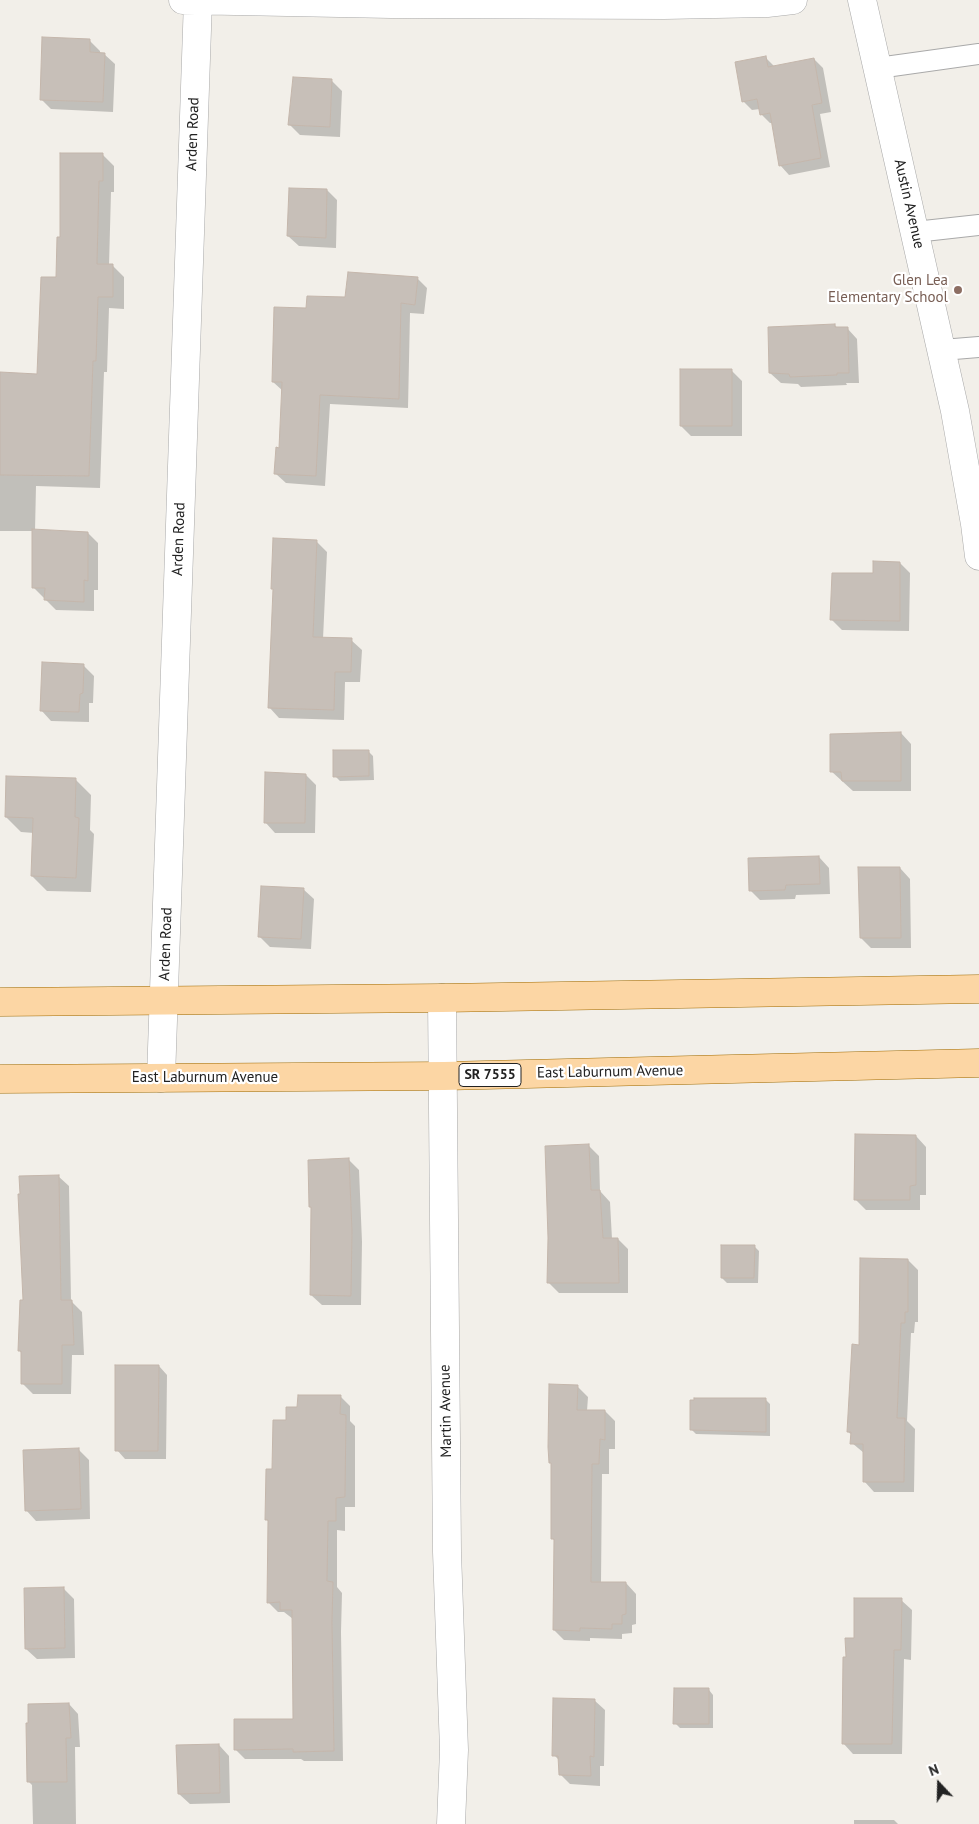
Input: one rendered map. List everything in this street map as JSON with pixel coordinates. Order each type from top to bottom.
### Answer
[{"type":"main road","points":[[0,1002],[442,998],[979,989]]},
{"type":"main road","name":"East Laburnum Avenue","points":[[0,1079],[444,1076],[979,1063]]},
{"type":"street","points":[[183,0],[391,4],[766,3],[793,0]]},
{"type":"street","name":"Arden Road","points":[[161,1078],[198,0]]},
{"type":"street","name":"Austin Avenue","points":[[862,0],[957,420],[979,556]]},
{"type":"street","name":"Martin Avenue","points":[[442,998],[447,1552],[454,1750],[451,1824]]},
{"type":"lane","points":[[878,68],[979,54]]},
{"type":"lane","points":[[915,232],[979,225]]},
{"type":"lane","points":[[942,350],[979,347]]},
{"type":"building","points":[[42,37],[90,39],[90,52],[105,53],[103,102],[40,100]]},
{"type":"building","points":[[766,56],[768,67],[814,58],[822,103],[812,105],[821,158],[779,166],[770,113],[760,115],[757,99],[742,102],[735,62]]},
{"type":"building","points":[[293,77],[332,79],[330,127],[288,125]]},
{"type":"building","points":[[60,153],[103,153],[103,181],[99,181],[97,264],[113,264],[113,297],[98,297],[96,361],[93,361],[89,476],[0,475],[0,372],[37,374],[41,277],[56,277],[57,237],[60,237]]},
{"type":"building","points":[[289,188],[327,189],[326,238],[287,236]]},
{"type":"building","points":[[348,272],[418,277],[415,305],[401,303],[399,399],[320,395],[316,476],[274,474],[276,447],[279,448],[282,382],[272,382],[274,307],[306,308],[307,296],[345,297]]},
{"type":"building","points":[[835,324],[835,327],[848,327],[849,373],[790,377],[789,374],[769,373],[768,327]]},
{"type":"building","points":[[680,369],[732,369],[732,426],[680,426]]},
{"type":"building","points":[[32,529],[88,532],[88,581],[84,580],[84,602],[44,600],[45,588],[32,588]]},
{"type":"building","points":[[273,538],[317,540],[313,637],[352,638],[351,672],[335,672],[334,710],[268,708]]},
{"type":"building","points":[[873,561],[900,562],[900,621],[830,620],[832,573],[873,573]]},
{"type":"building","points":[[42,662],[84,664],[83,693],[80,694],[79,712],[40,711]]},
{"type":"building","points":[[901,732],[901,781],[842,781],[841,772],[830,772],[830,734]]},
{"type":"building","points":[[333,750],[369,750],[369,776],[333,777]]},
{"type":"building","points":[[265,772],[306,774],[305,823],[264,823]]},
{"type":"building","points":[[6,776],[76,778],[75,817],[79,818],[76,878],[31,876],[33,818],[5,817]]},
{"type":"building","points":[[819,856],[820,884],[786,885],[785,890],[749,891],[748,858]]},
{"type":"building","points":[[858,867],[900,867],[901,938],[860,938]]},
{"type":"building","points":[[261,886],[304,888],[301,939],[258,937]]},
{"type":"building","points":[[855,1134],[916,1135],[916,1185],[910,1186],[910,1200],[854,1200]]},
{"type":"building","points":[[589,1144],[591,1190],[600,1190],[603,1238],[618,1238],[619,1283],[547,1283],[548,1238],[545,1146]]},
{"type":"building","points":[[349,1158],[352,1231],[351,1296],[310,1295],[311,1207],[309,1207],[308,1160]]},
{"type":"building","points":[[59,1175],[61,1300],[72,1300],[74,1345],[62,1345],[62,1384],[21,1384],[21,1351],[18,1351],[20,1300],[23,1300],[18,1194],[20,1194],[19,1176]]},
{"type":"building","points":[[721,1245],[755,1245],[754,1278],[721,1278]]},
{"type":"building","points":[[860,1258],[908,1259],[908,1312],[905,1312],[905,1323],[901,1323],[897,1418],[905,1418],[904,1482],[863,1482],[863,1444],[850,1444],[851,1432],[847,1432],[852,1344],[859,1345]]},
{"type":"building","points":[[115,1365],[159,1365],[158,1451],[115,1451]]},
{"type":"building","points":[[549,1384],[578,1385],[577,1410],[605,1410],[605,1440],[600,1439],[599,1464],[592,1464],[591,1582],[626,1582],[626,1614],[622,1615],[622,1624],[612,1624],[612,1629],[580,1628],[580,1631],[553,1630],[554,1539],[551,1539],[551,1463],[549,1463],[548,1447]]},
{"type":"building","points":[[298,1395],[341,1395],[340,1414],[346,1415],[345,1497],[336,1498],[336,1521],[328,1521],[327,1581],[333,1582],[334,1751],[293,1752],[293,1749],[234,1750],[234,1719],[293,1719],[292,1610],[280,1610],[280,1602],[267,1603],[268,1520],[265,1520],[266,1469],[272,1469],[273,1420],[286,1420],[286,1407],[297,1407]]},
{"type":"building","points":[[694,1398],[766,1398],[766,1432],[690,1430],[690,1400],[694,1400]]},
{"type":"building","points":[[79,1448],[81,1509],[25,1511],[23,1450]]},
{"type":"building","points":[[64,1587],[65,1648],[25,1649],[24,1588]]},
{"type":"building","points":[[854,1598],[902,1598],[901,1650],[894,1650],[892,1744],[842,1744],[843,1657],[846,1657],[845,1638],[854,1638]]},
{"type":"building","points":[[674,1688],[709,1688],[709,1724],[673,1724]]},
{"type":"building","points":[[553,1698],[595,1699],[594,1757],[590,1756],[591,1776],[559,1775],[558,1756],[552,1756]]},
{"type":"building","points":[[69,1703],[71,1738],[66,1738],[67,1782],[27,1782],[26,1723],[28,1723],[28,1704]]},
{"type":"building","points":[[219,1744],[220,1793],[178,1794],[176,1745]]},
{"type":"place","name":"Glen Lea Elementary School","points":[[958,290]]}]
